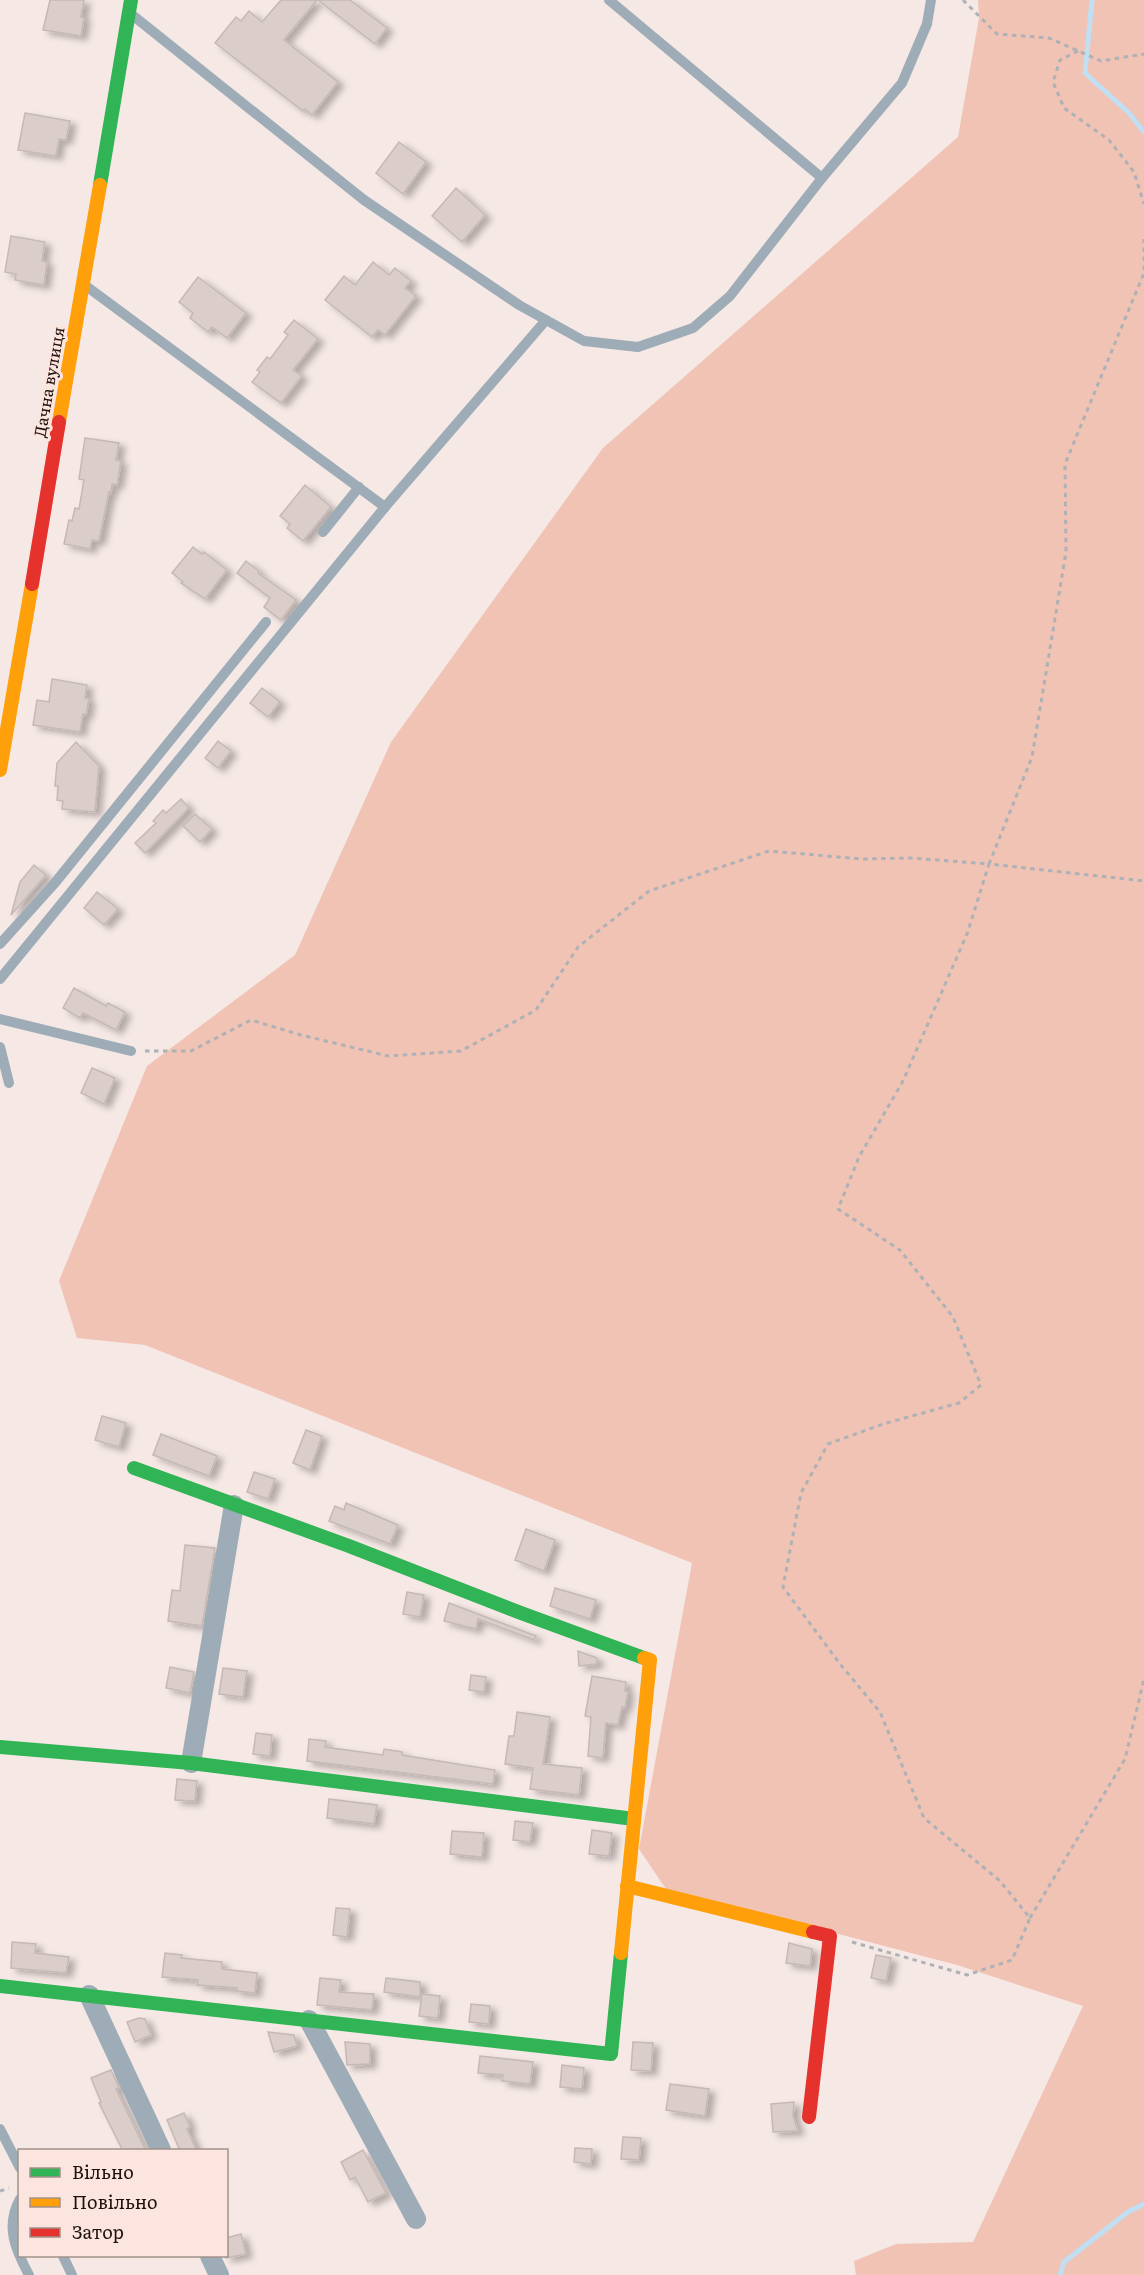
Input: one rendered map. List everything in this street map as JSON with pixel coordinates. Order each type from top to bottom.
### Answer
[{"type":"street","name":"Дачна вулиця","points":[[0,770],[130,7]]},
{"type":"street","points":[[0,1986],[611,2054],[650,1660],[349,1546],[134,1468]]},
{"type":"street","points":[[191,1763],[234,1505]]},
{"type":"street","points":[[0,1747],[191,1763],[634,1819]]},
{"type":"street","points":[[627,1886],[830,1936],[809,2117]]},
{"type":"street","points":[[89,1995],[160,2149]]},
{"type":"street","points":[[309,2020],[416,2219]]},
{"type":"street","points":[[210,2257],[219,2275]]},
{"type":"lane","points":[[609,0],[822,178]]},
{"type":"lane","points":[[130,7],[364,200],[519,306],[584,341],[638,347],[693,328],[730,296],[822,178],[903,83],[927,24],[931,0]]},
{"type":"lane","points":[[83,284],[384,507]]},
{"type":"lane","points":[[0,979],[384,507],[546,320]]},
{"type":"lane","points":[[323,532],[359,487]]},
{"type":"lane","points":[[0,944],[54,884],[266,622]]},
{"type":"lane","points":[[0,1019],[131,1051]]},
{"type":"lane","points":[[0,1047],[9,1083]]},
{"type":"lane","points":[[0,2129],[18,2164]]},
{"type":"lane","points":[[18,2202],[12,2213],[13,2235],[18,2252]]},
{"type":"lane","points":[[19,2257],[29,2275]]},
{"type":"lane","points":[[63,2257],[72,2275]]},
{"type":"path","points":[[963,0],[997,34],[1048,38],[1101,60],[1144,54]]},
{"type":"path","points":[[1078,51],[1060,60],[1053,82],[1064,108],[1109,140],[1134,172],[1144,204]]},
{"type":"path","points":[[1030,1918],[1000,1881],[924,1818],[880,1712],[840,1664],[783,1587],[801,1493],[828,1444],[883,1424],[959,1402],[981,1385],[953,1317],[900,1250],[838,1209],[859,1157],[903,1081],[967,934],[989,864],[1032,757],[1066,552],[1065,464],[1144,273],[1144,239]]},
{"type":"path","points":[[131,1051],[191,1051],[251,1020],[301,1035],[388,1056],[461,1051],[536,1010],[578,947],[649,891],[769,851],[862,859],[911,858],[989,864],[1144,882]]},
{"type":"path","points":[[830,1936],[967,1975],[1012,1960],[1030,1918],[1125,1759],[1144,1679]]},
{"type":"shaded area","points":[[978,0],[1144,0],[1144,2275],[856,2275],[854,2261],[896,2244],[973,2242],[1083,2006],[957,1965],[666,1889],[639,1849],[692,1563],[145,1345],[77,1338],[59,1281],[147,1066],[295,955],[391,742],[603,448],[958,137],[979,18]]},
{"type":"building","points":[[50,0],[84,0],[81,36],[43,30]]},
{"type":"building","points":[[281,0],[317,0],[284,40],[338,82],[312,115],[305,109],[303,111],[215,43],[236,17],[241,21],[249,11],[262,22]]},
{"type":"building","points":[[318,0],[350,0],[387,28],[375,44]]},
{"type":"building","points":[[25,113],[70,121],[66,140],[59,139],[56,156],[18,150]]},
{"type":"building","points":[[399,142],[426,162],[403,194],[376,173]]},
{"type":"building","points":[[456,188],[485,215],[462,242],[432,216]]},
{"type":"building","points":[[11,236],[45,242],[42,261],[47,262],[44,285],[15,280],[16,274],[5,272]]},
{"type":"building","points":[[373,262],[389,275],[395,268],[411,281],[405,288],[416,296],[385,335],[378,330],[372,337],[325,300],[344,276],[355,285]]},
{"type":"building","points":[[198,277],[246,313],[227,338],[212,327],[208,332],[190,318],[193,313],[179,302]]},
{"type":"building","points":[[294,320],[318,339],[293,370],[302,376],[281,403],[252,382],[260,372],[257,370],[267,357],[270,359],[288,335],[284,332]]},
{"type":"building","points":[[85,438],[119,443],[116,460],[121,461],[117,485],[112,484],[111,493],[109,492],[99,541],[92,540],[90,549],[64,544],[69,520],[72,521],[75,508],[79,509],[84,480],[79,479]]},
{"type":"building","points":[[305,485],[331,507],[303,541],[287,528],[290,524],[280,516]]},
{"type":"building","points":[[193,547],[202,554],[204,552],[227,570],[205,599],[181,583],[183,582],[172,573]]},
{"type":"building","points":[[246,561],[259,571],[258,573],[296,600],[281,620],[264,607],[270,598],[237,573]]},
{"type":"building","points":[[52,679],[87,685],[85,698],[89,699],[86,715],[83,714],[80,732],[33,725],[37,700],[49,702]]},
{"type":"building","points":[[262,688],[280,702],[268,717],[250,703]]},
{"type":"building","points":[[218,741],[231,751],[218,768],[205,758]]},
{"type":"building","points":[[76,742],[99,766],[95,812],[62,809],[63,801],[57,800],[58,786],[55,786],[57,763]]},
{"type":"building","points":[[181,799],[189,808],[145,853],[135,843],[156,823],[153,821],[163,810],[166,813]]},
{"type":"building","points":[[195,814],[212,829],[200,842],[183,826]]},
{"type":"building","points":[[34,865],[46,875],[11,915],[20,882]]},
{"type":"building","points":[[97,892],[118,909],[104,925],[84,908]]},
{"type":"building","points":[[74,988],[106,1006],[108,1003],[125,1012],[116,1030],[83,1013],[80,1018],[63,1008]]},
{"type":"building","points":[[92,1068],[115,1078],[104,1104],[81,1093]]},
{"type":"building","points":[[102,1416],[126,1423],[119,1447],[95,1440]]},
{"type":"building","points":[[306,1430],[322,1436],[310,1470],[293,1463]]},
{"type":"building","points":[[161,1434],[217,1456],[209,1476],[153,1455]]},
{"type":"building","points":[[254,1472],[275,1479],[268,1499],[247,1492]]},
{"type":"building","points":[[346,1503],[398,1525],[390,1544],[329,1521],[335,1506],[344,1510]]},
{"type":"building","points":[[526,1529],[555,1540],[544,1571],[515,1560]]},
{"type":"building","points":[[185,1545],[215,1548],[202,1626],[168,1621],[172,1590],[180,1591]]},
{"type":"building","points":[[555,1588],[596,1600],[590,1619],[550,1606]]},
{"type":"building","points":[[407,1592],[424,1595],[420,1617],[403,1614]]},
{"type":"building","points":[[449,1603],[536,1636],[534,1640],[478,1619],[476,1629],[444,1621]]},
{"type":"building","points":[[578,1651],[597,1658],[597,1664],[579,1666]]},
{"type":"building","points":[[170,1667],[194,1672],[190,1693],[166,1688]]},
{"type":"building","points":[[223,1668],[247,1671],[243,1697],[219,1694]]},
{"type":"building","points":[[471,1675],[486,1677],[484,1692],[469,1690]]},
{"type":"building","points":[[592,1676],[626,1682],[625,1691],[628,1691],[625,1708],[622,1707],[618,1725],[606,1723],[603,1758],[588,1756],[591,1717],[585,1716]]},
{"type":"building","points":[[517,1712],[550,1717],[543,1764],[582,1768],[579,1795],[530,1789],[533,1768],[505,1764],[509,1736],[514,1736]]},
{"type":"building","points":[[256,1733],[272,1735],[270,1756],[253,1754]]},
{"type":"building","points":[[309,1739],[326,1741],[325,1747],[383,1755],[384,1749],[402,1752],[402,1755],[495,1770],[493,1784],[307,1761]]},
{"type":"building","points":[[177,1779],[197,1781],[195,1801],[175,1800]]},
{"type":"building","points":[[329,1799],[377,1805],[374,1824],[327,1818]]},
{"type":"building","points":[[515,1821],[533,1823],[530,1842],[513,1840]]},
{"type":"building","points":[[592,1830],[612,1833],[609,1856],[589,1854]]},
{"type":"building","points":[[452,1831],[484,1833],[482,1857],[450,1854]]},
{"type":"building","points":[[336,1908],[350,1909],[347,1937],[333,1935]]},
{"type":"building","points":[[12,1942],[36,1944],[35,1953],[69,1957],[66,1973],[11,1968]]},
{"type":"building","points":[[789,1943],[812,1949],[810,1966],[786,1963]]},
{"type":"building","points":[[165,1953],[182,1955],[181,1958],[222,1962],[222,1969],[257,1973],[255,1993],[236,1991],[237,1988],[197,1985],[198,1980],[162,1977]]},
{"type":"building","points":[[876,1955],[891,1958],[886,1981],[871,1978]]},
{"type":"building","points":[[320,1978],[341,1980],[339,1992],[374,1994],[372,2010],[317,2005]]},
{"type":"building","points":[[386,1978],[420,1982],[420,1997],[384,1992]]},
{"type":"building","points":[[422,1994],[440,1996],[438,2018],[419,2016]]},
{"type":"building","points":[[471,2004],[490,2006],[489,2024],[469,2022]]},
{"type":"building","points":[[139,2018],[145,2019],[151,2035],[135,2042],[127,2022]]},
{"type":"building","points":[[268,2032],[294,2035],[297,2046],[274,2052]]},
{"type":"building","points":[[345,2042],[370,2044],[370,2064],[347,2065]]},
{"type":"building","points":[[633,2042],[653,2043],[651,2071],[631,2070]]},
{"type":"building","points":[[480,2056],[533,2062],[530,2084],[502,2081],[503,2075],[478,2073]]},
{"type":"building","points":[[562,2065],[584,2068],[582,2089],[560,2087]]},
{"type":"building","points":[[111,2070],[119,2088],[116,2089],[145,2149],[122,2149],[99,2103],[101,2102],[91,2078]]},
{"type":"building","points":[[670,2084],[709,2089],[705,2116],[666,2110]]},
{"type":"building","points":[[794,2102],[793,2116],[798,2131],[773,2132],[771,2104]]},
{"type":"building","points":[[184,2113],[190,2127],[187,2129],[196,2149],[179,2149],[167,2120]]},
{"type":"building","points":[[623,2137],[641,2138],[639,2160],[621,2159]]},
{"type":"building","points":[[575,2148],[592,2149],[591,2164],[574,2162]]},
{"type":"building","points":[[363,2150],[386,2193],[368,2202],[355,2177],[350,2180],[341,2162]]},
{"type":"building","points":[[241,2234],[246,2254],[226,2258],[228,2257],[228,2237]]},
{"type":"waterway","points":[[1092,0],[1085,73],[1129,113],[1144,132]]},
{"type":"waterway","points":[[1060,2275],[1064,2262],[1128,2212],[1144,2204]]},
{"type":"traffic: fast","points":[[100,185],[131,0]]},
{"type":"traffic: fast","points":[[134,1468],[349,1546],[644,1658]]},
{"type":"traffic: fast","points":[[0,1747],[191,1763],[634,1819]]},
{"type":"traffic: fast","points":[[0,1986],[611,2054],[621,1953]]},
{"type":"traffic: slow","points":[[59,422],[100,185]]},
{"type":"traffic: slow","points":[[0,770],[32,584]]},
{"type":"traffic: slow","points":[[621,1953],[650,1660],[644,1658]]},
{"type":"traffic: slow","points":[[627,1886],[813,1932]]},
{"type":"traffic: jam","points":[[32,584],[59,422]]},
{"type":"traffic: jam","points":[[809,2117],[830,1936],[813,1932]]}]
